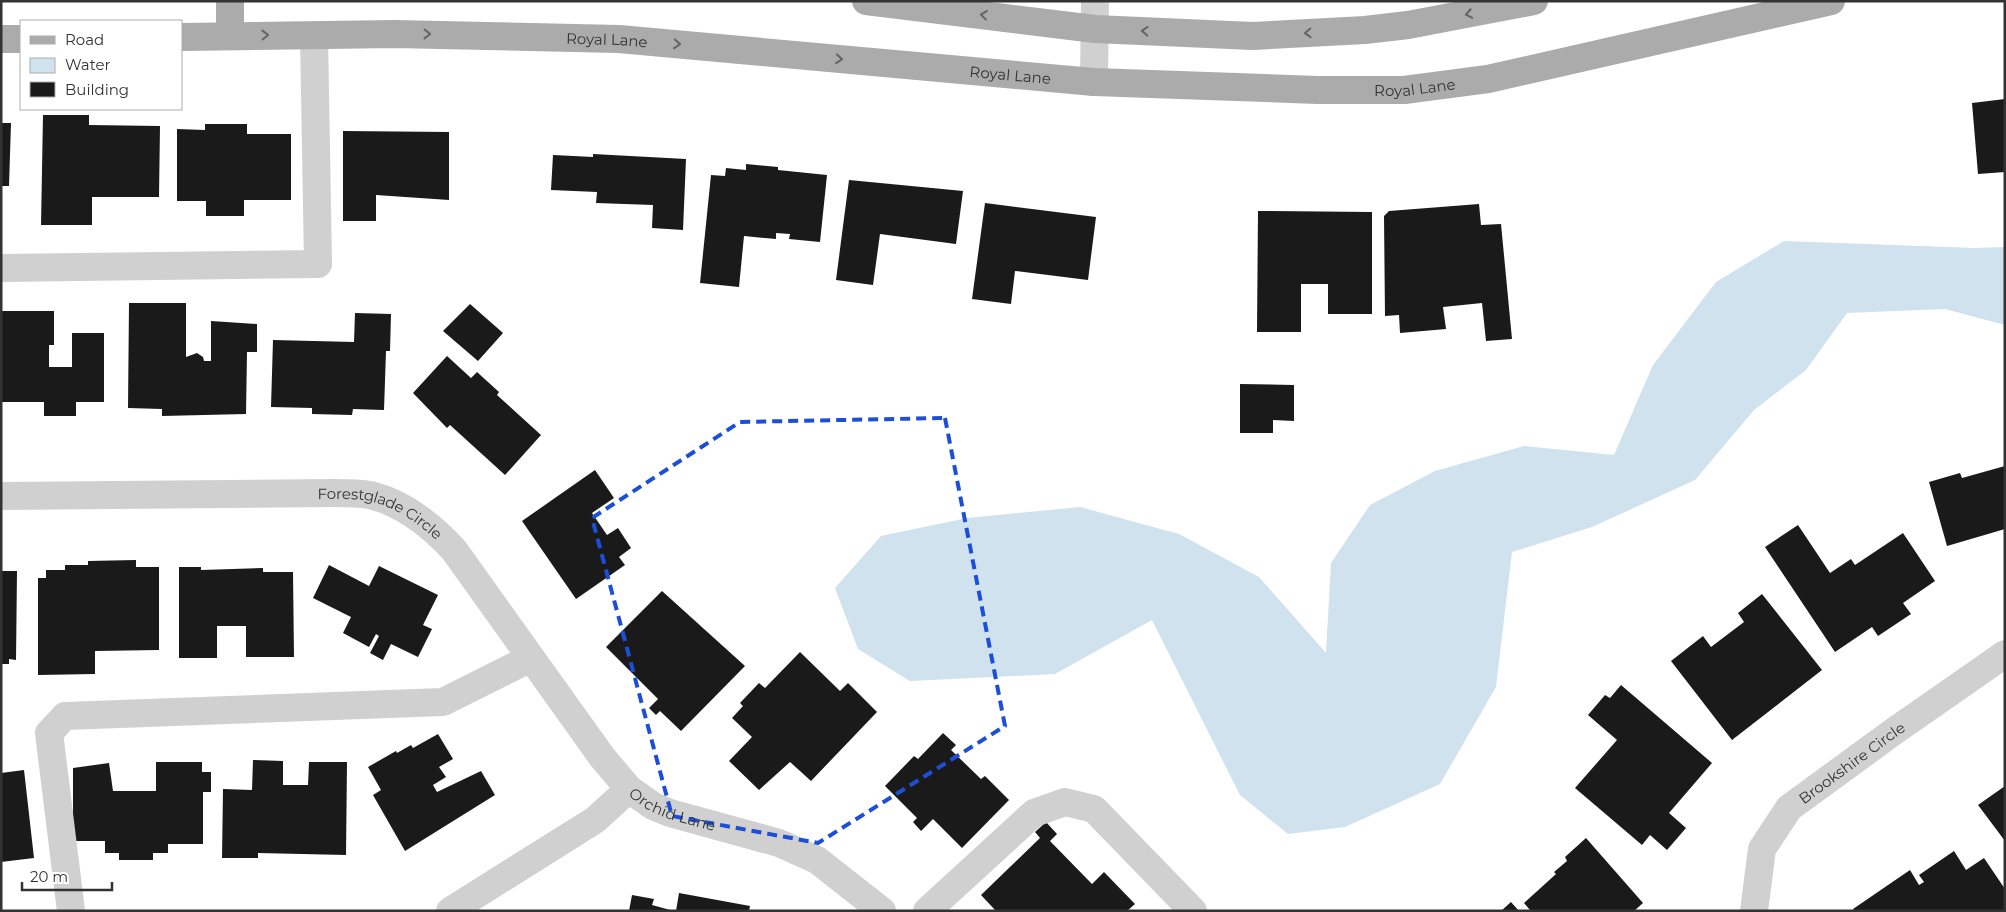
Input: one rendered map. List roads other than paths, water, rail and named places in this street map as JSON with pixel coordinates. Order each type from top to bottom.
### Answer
[{"type":"main road","points":[[230,1],[230,36]]},
{"type":"main road","points":[[866,1],[1095,28],[1253,36],[1365,30],[1417,24],[1534,1]]},
{"type":"main road","name":"Royal Lane","points":[[182,37],[395,34],[619,38],[1094,82],[1318,90],[1404,90],[1488,79],[1831,1]]},
{"type":"main road","points":[[1,39],[20,39]]},
{"type":"street","points":[[1094,82],[1095,1]]},
{"type":"street","points":[[1,268],[318,264],[314,34]]},
{"type":"street","name":"Forestglade Circle","points":[[1,496],[335,493],[369,495],[395,504],[434,529],[454,550],[602,757],[629,789]]},
{"type":"street","name":"Brookshire Circle","points":[[1754,911],[1762,849],[1789,808],[2005,654]]},
{"type":"street","points":[[71,911],[49,733],[65,716],[444,702],[531,658]]},
{"type":"street","name":"Orchid Lane","points":[[450,911],[595,820],[629,789],[653,806],[670,813],[779,843],[817,860],[882,911]]},
{"type":"street","points":[[927,911],[1034,813],[1065,802],[1094,809],[1193,911]]},
{"type":"water","points":[[1784,241],[1974,248],[2005,247],[2005,325],[1945,309],[1847,313],[1806,370],[1754,410],[1695,480],[1592,527],[1512,552],[1496,687],[1440,784],[1345,827],[1288,834],[1240,795],[1152,620],[1055,674],[910,681],[858,649],[835,588],[881,536],[967,518],[1080,507],[1179,534],[1259,577],[1326,653],[1331,563],[1370,505],[1435,471],[1524,446],[1614,455],[1653,365],[1716,282]]}]
